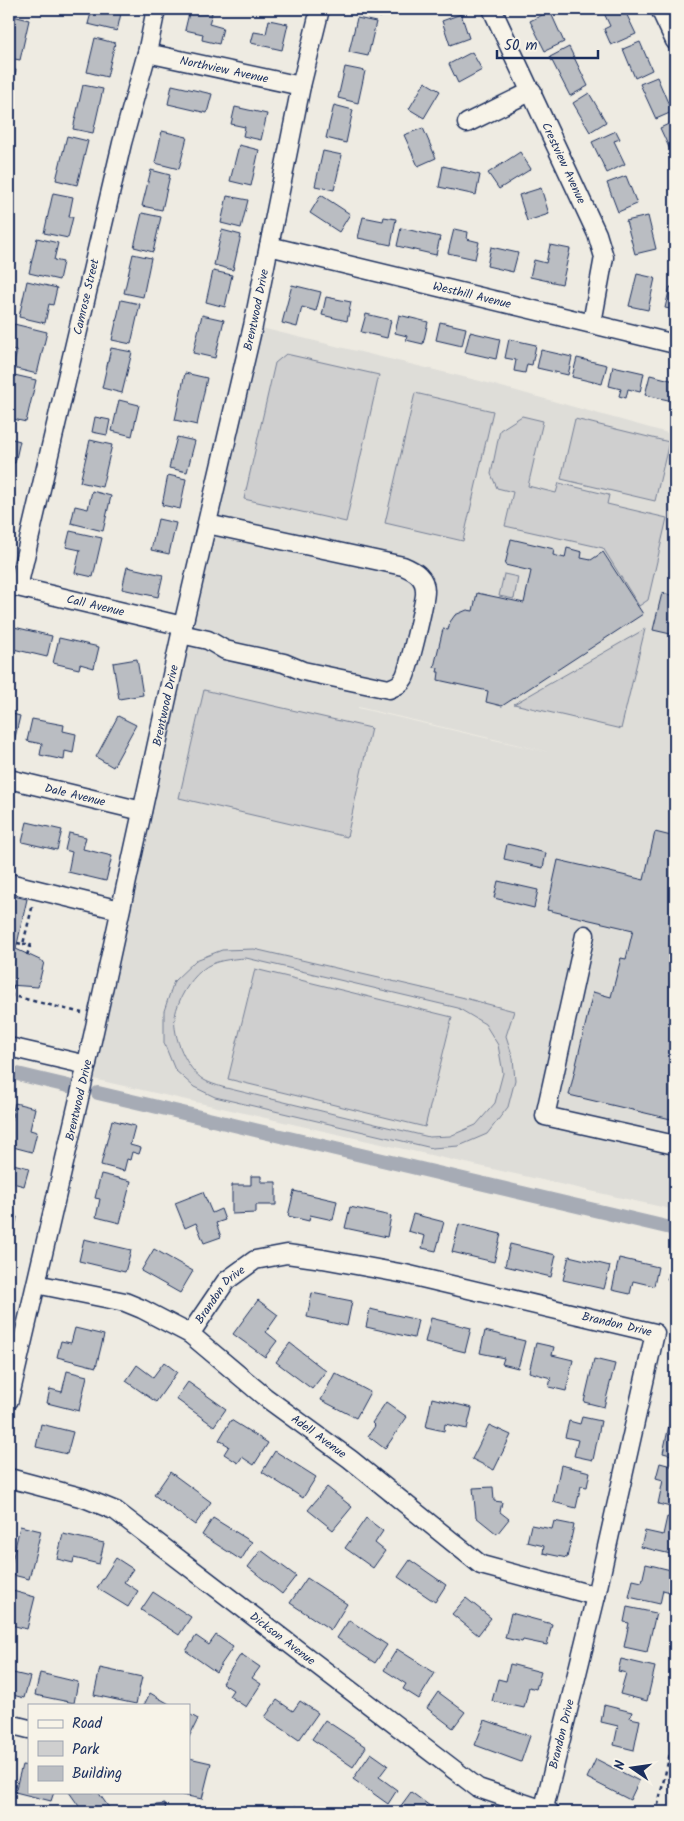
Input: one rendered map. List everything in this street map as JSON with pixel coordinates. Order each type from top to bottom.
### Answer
[{"type":"street","name":"Camrose Street","points":[[14,586],[122,143],[147,53],[156,9]]},
{"type":"street","name":"Brentwood Drive","points":[[9,1400],[87,1065],[182,630],[253,326],[301,86],[320,9]]},
{"type":"street","name":"Crestview Avenue","points":[[492,9],[597,234],[604,257],[592,323]]},
{"type":"street","points":[[660,9],[675,41]]},
{"type":"street","name":"Northview Avenue","points":[[147,53],[301,86]]},
{"type":"street","points":[[467,123],[532,92]]},
{"type":"street","name":"Westhill Avenue","points":[[269,246],[675,344]]},
{"type":"street","name":"Call Avenue","points":[[14,586],[182,630],[208,640],[225,650],[284,663],[303,671],[389,688],[399,685],[406,676],[425,591],[422,579],[415,571],[403,566],[207,524]]},
{"type":"street","name":"Dale Avenue","points":[[9,779],[142,811]]},
{"type":"street","points":[[9,884],[120,910]]},
{"type":"street","points":[[585,935],[545,1116],[675,1145]]},
{"type":"street","points":[[9,1047],[87,1065]]},
{"type":"street","name":"Brandon Drive","points":[[190,1334],[226,1280],[255,1260],[287,1254],[405,1274],[655,1334],[545,1812]]},
{"type":"street","name":"Adell Avenue","points":[[36,1284],[125,1302],[190,1334],[265,1397],[350,1459],[481,1565],[596,1596]]},
{"type":"street","name":"Dickson Avenue","points":[[9,1478],[84,1498],[116,1511],[478,1788],[509,1797],[545,1812]]},
{"type":"street","points":[[9,1724],[28,1729]]},
{"type":"path","points":[[23,944],[34,898]]},
{"type":"path","points":[[17,943],[31,944],[28,955]]},
{"type":"path","points":[[9,1005],[13,986]]},
{"type":"path","points":[[10,995],[84,1014]]},
{"type":"path","points":[[654,1812],[658,1804],[675,1732]]},
{"type":"shaded area","points":[[253,326],[480,381],[675,435],[675,540],[668,571],[675,573],[675,1210],[84,1077]],"holes":[[[358,707],[549,752],[358,708]]]},
{"type":"green space","points":[[286,354],[379,375],[346,522],[244,499],[275,363]]},
{"type":"green space","points":[[415,393],[493,411],[463,541],[385,523]]},
{"type":"green space","points":[[522,416],[543,421],[528,486],[556,493],[559,483],[609,495],[607,504],[667,518],[648,600],[639,606],[603,548],[505,526],[513,492],[497,488],[491,474],[500,430]]},
{"type":"green space","points":[[575,419],[669,442],[655,501],[561,479]]},
{"type":"green space","points":[[504,574],[518,577],[514,599],[499,596]]},
{"type":"green space","points":[[645,629],[621,729],[514,704]]},
{"type":"green space","points":[[204,690],[371,728],[347,837],[179,798]]},
{"type":"green space","points":[[254,949],[514,1011],[506,1036],[513,1058],[515,1080],[508,1107],[487,1134],[459,1146],[432,1148],[215,1097],[194,1087],[175,1070],[164,1043],[164,1011],[174,981],[196,960],[222,950]],"holes":[[[246,958],[458,1008],[485,1024],[498,1045],[503,1073],[495,1103],[476,1125],[450,1136],[429,1137],[210,1083],[198,1075],[187,1061],[178,1042],[175,1024],[176,1010],[181,997],[193,979],[202,970],[217,962]]]},
{"type":"green space","points":[[255,969],[452,1017],[425,1127],[228,1079]]},
{"type":"building","points":[[92,9],[122,9],[117,31],[88,24]]},
{"type":"building","points":[[190,9],[213,9],[209,24],[223,28],[219,44],[202,40],[203,34],[185,30]]},
{"type":"building","points":[[273,9],[292,9],[291,13]]},
{"type":"building","points":[[356,9],[383,9],[381,17],[355,11]]},
{"type":"building","points":[[624,9],[636,34],[611,45],[604,29],[610,26],[603,11]]},
{"type":"building","points":[[550,11],[564,42],[545,51],[530,21]]},
{"type":"building","points":[[461,14],[469,38],[450,45],[442,21]]},
{"type":"building","points":[[9,15],[29,20],[20,60],[9,58]]},
{"type":"building","points":[[357,18],[376,22],[368,56],[349,52]]},
{"type":"building","points":[[269,20],[288,24],[282,50],[251,43],[254,32],[266,34]]},
{"type":"building","points":[[95,38],[115,43],[107,77],[87,72]]},
{"type":"building","points":[[640,42],[652,70],[635,78],[623,49]]},
{"type":"building","points":[[569,47],[588,86],[570,96],[550,57]]},
{"type":"building","points":[[472,52],[482,70],[458,83],[449,64]]},
{"type":"building","points":[[345,67],[365,71],[358,103],[338,98]]},
{"type":"building","points":[[9,69],[16,70],[9,104]]},
{"type":"building","points":[[657,77],[672,112],[656,119],[640,84]]},
{"type":"building","points":[[425,82],[440,91],[424,118],[409,109]]},
{"type":"building","points":[[83,85],[103,89],[93,133],[73,129]]},
{"type":"building","points":[[172,85],[212,94],[207,113],[168,104]]},
{"type":"building","points":[[589,93],[606,122],[590,132],[573,103]]},
{"type":"building","points":[[334,105],[353,110],[346,143],[326,138]]},
{"type":"building","points":[[235,107],[267,114],[261,140],[243,136],[245,127],[231,124]]},
{"type":"building","points":[[675,121],[675,155],[673,156],[660,128]]},
{"type":"building","points":[[423,128],[436,158],[418,166],[404,135]]},
{"type":"building","points":[[162,131],[187,137],[179,169],[155,163]]},
{"type":"building","points":[[616,131],[620,139],[614,141],[625,164],[607,173],[592,142]]},
{"type":"building","points":[[67,136],[88,141],[77,185],[56,180]]},
{"type":"building","points":[[239,145],[259,150],[251,186],[230,181]]},
{"type":"building","points":[[323,151],[342,155],[334,190],[315,186]]},
{"type":"building","points":[[520,152],[531,169],[499,189],[488,173]]},
{"type":"building","points":[[443,166],[480,175],[476,195],[439,187]]},
{"type":"building","points":[[151,170],[170,175],[162,210],[142,206]]},
{"type":"building","points":[[626,176],[637,204],[618,212],[607,183]]},
{"type":"building","points":[[541,188],[549,214],[527,221],[519,195]]},
{"type":"building","points":[[53,193],[73,197],[69,217],[73,217],[68,238],[44,233]]},
{"type":"building","points":[[321,195],[350,214],[339,232],[310,213]]},
{"type":"building","points":[[227,196],[248,200],[241,228],[221,223]]},
{"type":"building","points":[[142,213],[161,217],[153,252],[134,247]]},
{"type":"building","points":[[648,216],[656,249],[635,254],[626,221]]},
{"type":"building","points":[[363,217],[383,221],[384,217],[396,219],[391,245],[358,238]]},
{"type":"building","points":[[401,228],[440,237],[436,255],[397,246]]},
{"type":"building","points":[[454,229],[468,232],[467,239],[479,242],[475,259],[448,253]]},
{"type":"building","points":[[222,230],[241,235],[233,270],[214,265]]},
{"type":"building","points":[[37,238],[58,243],[54,260],[63,262],[59,280],[29,273]]},
{"type":"building","points":[[550,245],[570,249],[562,284],[530,277],[534,260],[546,263]]},
{"type":"building","points":[[491,247],[518,253],[513,272],[487,266]]},
{"type":"building","points":[[133,254],[151,258],[143,297],[124,293]]},
{"type":"building","points":[[213,271],[232,275],[225,307],[206,302]]},
{"type":"building","points":[[637,274],[655,278],[648,310],[629,306]]},
{"type":"building","points":[[27,281],[57,288],[53,305],[49,304],[45,323],[19,317]]},
{"type":"building","points":[[292,285],[321,292],[316,311],[302,307],[297,327],[282,323]]},
{"type":"building","points":[[670,287],[675,288],[675,310],[665,308]]},
{"type":"building","points":[[326,297],[351,302],[347,321],[322,315]]},
{"type":"building","points":[[121,300],[140,304],[131,344],[112,340]]},
{"type":"building","points":[[366,314],[391,320],[387,338],[361,332]]},
{"type":"building","points":[[202,315],[224,320],[215,358],[193,353]]},
{"type":"building","points":[[399,315],[428,322],[423,344],[406,340],[407,336],[395,333]]},
{"type":"building","points":[[440,322],[466,328],[462,346],[436,340]]},
{"type":"building","points":[[14,324],[47,332],[37,374],[13,368],[17,351],[9,349],[9,347]]},
{"type":"building","points":[[470,332],[500,339],[496,359],[465,352]]},
{"type":"building","points":[[509,339],[536,345],[532,365],[527,364],[525,373],[514,371],[516,360],[505,358]]},
{"type":"building","points":[[111,348],[132,352],[122,393],[102,388]]},
{"type":"building","points":[[541,350],[572,357],[568,375],[537,368]]},
{"type":"building","points":[[577,358],[607,365],[602,384],[572,377]]},
{"type":"building","points":[[613,366],[644,373],[640,392],[628,389],[626,398],[619,396],[621,389],[609,386]]},
{"type":"building","points":[[185,373],[207,378],[197,425],[175,420]]},
{"type":"building","points":[[10,374],[36,380],[26,422],[9,418]]},
{"type":"building","points":[[650,375],[675,381],[673,401],[645,395]]},
{"type":"building","points":[[119,400],[139,405],[132,436],[112,431]]},
{"type":"building","points":[[95,417],[110,420],[107,435],[92,432]]},
{"type":"building","points":[[9,425],[12,426],[9,438]]},
{"type":"building","points":[[177,437],[195,441],[187,472],[169,468]]},
{"type":"building","points":[[9,438],[20,441],[15,463],[9,462]]},
{"type":"building","points":[[90,440],[112,445],[102,487],[80,482]]},
{"type":"building","points":[[168,475],[186,479],[180,509],[162,505]]},
{"type":"building","points":[[92,491],[111,496],[103,531],[71,523],[75,506],[88,509]]},
{"type":"building","points":[[158,519],[176,523],[169,554],[151,550]]},
{"type":"building","points":[[70,531],[102,538],[93,577],[75,573],[80,550],[66,547]]},
{"type":"building","points":[[511,539],[554,549],[553,555],[565,558],[567,548],[582,552],[581,558],[591,560],[603,552],[643,614],[502,706],[486,702],[488,691],[438,680],[438,668],[434,667],[443,629],[448,630],[450,622],[455,615],[467,610],[473,611],[477,593],[524,603],[531,571],[505,565]]},
{"type":"building","points":[[127,567],[163,575],[158,597],[122,589]]},
{"type":"building","points":[[662,593],[675,596],[675,635],[653,630]]},
{"type":"building","points":[[10,626],[52,636],[47,657],[9,648]]},
{"type":"building","points":[[59,638],[99,647],[94,668],[80,664],[79,669],[53,663]]},
{"type":"building","points":[[137,659],[143,695],[119,699],[113,663]]},
{"type":"building","points":[[9,713],[20,716],[13,746],[9,745]]},
{"type":"building","points":[[118,716],[136,725],[113,767],[96,757]]},
{"type":"building","points":[[32,719],[64,725],[63,731],[76,734],[73,753],[65,751],[64,760],[40,755],[42,744],[27,741]]},
{"type":"building","points":[[27,822],[62,830],[57,850],[22,842]]},
{"type":"building","points":[[9,829],[16,831],[11,851],[9,851]]},
{"type":"building","points":[[655,832],[675,837],[675,1120],[569,1095],[593,992],[611,997],[621,958],[626,959],[633,930],[547,910],[558,860],[644,880]]},
{"type":"building","points":[[69,833],[86,837],[83,849],[112,856],[106,881],[68,872],[72,852],[65,850]]},
{"type":"building","points":[[507,844],[546,853],[543,868],[504,859]]},
{"type":"building","points":[[498,881],[538,890],[534,908],[494,898]]},
{"type":"building","points":[[9,895],[27,899],[16,949],[44,962],[38,987],[9,985]]},
{"type":"building","points":[[15,1103],[35,1108],[30,1130],[37,1132],[32,1152],[9,1146],[9,1130]]},
{"type":"building","points":[[112,1120],[135,1126],[130,1145],[141,1148],[139,1154],[132,1152],[130,1160],[127,1159],[124,1171],[101,1165]]},
{"type":"building","points":[[9,1163],[29,1168],[24,1186],[9,1182]]},
{"type":"building","points":[[101,1174],[131,1181],[120,1223],[96,1217],[100,1199],[95,1198]]},
{"type":"building","points":[[251,1176],[261,1176],[261,1182],[276,1182],[276,1205],[256,1205],[256,1213],[232,1214],[232,1185],[251,1185]]},
{"type":"building","points":[[294,1191],[337,1201],[333,1220],[310,1215],[309,1221],[288,1216]]},
{"type":"building","points":[[203,1192],[212,1213],[221,1209],[225,1220],[216,1223],[221,1237],[204,1243],[196,1223],[185,1228],[175,1203]]},
{"type":"building","points":[[350,1207],[391,1216],[387,1237],[345,1228]]},
{"type":"building","points":[[413,1214],[444,1222],[436,1251],[422,1248],[425,1236],[408,1231]]},
{"type":"building","points":[[9,1215],[17,1217],[9,1253]]},
{"type":"building","points":[[459,1224],[501,1234],[494,1262],[452,1252]]},
{"type":"building","points":[[84,1239],[131,1250],[125,1272],[79,1261]]},
{"type":"building","points":[[510,1244],[556,1255],[551,1277],[505,1266]]},
{"type":"building","points":[[154,1249],[193,1271],[180,1293],[141,1271]]},
{"type":"building","points":[[569,1256],[610,1266],[604,1289],[563,1280]]},
{"type":"building","points":[[619,1258],[658,1267],[654,1286],[633,1281],[630,1294],[612,1290]]},
{"type":"building","points":[[675,1264],[675,1284],[667,1279]]},
{"type":"building","points":[[312,1293],[352,1301],[347,1326],[307,1317]]},
{"type":"building","points":[[258,1300],[278,1315],[266,1332],[277,1341],[265,1357],[233,1334]]},
{"type":"building","points":[[370,1309],[418,1320],[414,1338],[366,1327]]},
{"type":"building","points":[[431,1318],[471,1328],[465,1352],[425,1342]]},
{"type":"building","points":[[75,1328],[104,1335],[96,1367],[57,1357],[61,1341],[71,1343]]},
{"type":"building","points":[[485,1331],[525,1341],[518,1368],[502,1364],[504,1358],[480,1353]]},
{"type":"building","points":[[290,1343],[326,1371],[312,1389],[276,1362]]},
{"type":"building","points":[[536,1343],[554,1347],[552,1355],[573,1360],[566,1391],[549,1387],[551,1378],[529,1372]]},
{"type":"building","points":[[594,1359],[615,1364],[604,1407],[584,1402]]},
{"type":"building","points":[[164,1362],[177,1372],[156,1402],[126,1381],[137,1365],[153,1377]]},
{"type":"building","points":[[67,1371],[87,1376],[79,1411],[47,1403],[50,1389],[62,1392]]},
{"type":"building","points":[[335,1373],[370,1392],[356,1418],[321,1400]]},
{"type":"building","points":[[188,1382],[226,1409],[214,1426],[176,1399]]},
{"type":"building","points":[[432,1398],[472,1408],[467,1429],[445,1424],[444,1431],[426,1427]]},
{"type":"building","points":[[386,1402],[407,1417],[385,1449],[368,1436],[375,1426],[372,1423]]},
{"type":"building","points":[[671,1416],[675,1417],[675,1456],[663,1453]]},
{"type":"building","points":[[582,1417],[601,1421],[593,1460],[574,1456],[578,1440],[565,1437],[569,1421],[580,1424]]},
{"type":"building","points":[[231,1420],[268,1443],[254,1465],[242,1457],[238,1463],[224,1454],[229,1446],[219,1440]]},
{"type":"building","points":[[41,1424],[73,1432],[67,1454],[36,1447]]},
{"type":"building","points":[[489,1425],[511,1435],[494,1470],[472,1459]]},
{"type":"building","points":[[275,1451],[316,1477],[303,1498],[262,1472]]},
{"type":"building","points":[[660,1463],[675,1467],[675,1508],[658,1504],[663,1480],[656,1478]]},
{"type":"building","points":[[561,1465],[590,1472],[587,1487],[581,1486],[576,1508],[553,1502]]},
{"type":"building","points":[[170,1472],[211,1502],[195,1525],[154,1495]]},
{"type":"building","points":[[327,1487],[352,1507],[333,1530],[308,1510]]},
{"type":"building","points":[[493,1487],[494,1501],[502,1502],[500,1512],[509,1519],[497,1534],[476,1517],[473,1488]]},
{"type":"building","points":[[667,1517],[675,1519],[675,1555],[641,1547],[645,1531],[663,1535]]},
{"type":"building","points":[[213,1518],[252,1542],[241,1560],[202,1535]]},
{"type":"building","points":[[366,1518],[383,1531],[375,1543],[385,1551],[373,1568],[345,1548]]},
{"type":"building","points":[[554,1521],[574,1525],[567,1558],[543,1553],[544,1546],[527,1542],[531,1525],[552,1529]]},
{"type":"building","points":[[20,1526],[41,1531],[29,1579],[9,1574]]},
{"type":"building","points":[[63,1534],[104,1543],[99,1564],[74,1558],[73,1563],[57,1559]]},
{"type":"building","points":[[261,1550],[296,1576],[282,1594],[248,1567]]},
{"type":"building","points":[[116,1558],[133,1569],[124,1582],[138,1591],[128,1607],[97,1588]]},
{"type":"building","points":[[410,1560],[446,1585],[435,1602],[398,1577]]},
{"type":"building","points":[[646,1564],[675,1571],[674,1593],[663,1590],[660,1604],[629,1597],[633,1580],[642,1582]]},
{"type":"building","points":[[307,1578],[347,1604],[331,1630],[290,1603]]},
{"type":"building","points":[[9,1590],[35,1597],[27,1629],[11,1625],[14,1614],[9,1612]]},
{"type":"building","points":[[153,1592],[191,1617],[179,1635],[141,1610]]},
{"type":"building","points":[[466,1598],[491,1618],[478,1635],[452,1614]]},
{"type":"building","points":[[627,1607],[656,1613],[647,1652],[624,1647],[629,1623],[624,1622]]},
{"type":"building","points":[[511,1613],[552,1624],[547,1645],[505,1638]]},
{"type":"building","points":[[349,1620],[387,1645],[375,1663],[337,1638]]},
{"type":"building","points":[[216,1635],[233,1647],[216,1672],[186,1651],[196,1636],[209,1645]]},
{"type":"building","points":[[397,1649],[435,1673],[419,1699],[403,1689],[406,1684],[384,1670]]},
{"type":"building","points":[[241,1654],[260,1667],[252,1678],[261,1684],[246,1707],[229,1696],[233,1690],[222,1683]]},
{"type":"building","points":[[621,1659],[655,1667],[647,1701],[620,1694],[626,1673],[618,1671]]},
{"type":"building","points":[[510,1664],[541,1672],[536,1689],[529,1687],[524,1708],[492,1701],[498,1679],[506,1681]]},
{"type":"building","points":[[100,1668],[142,1677],[136,1704],[94,1695]]},
{"type":"building","points":[[9,1672],[30,1677],[24,1698],[9,1694]]},
{"type":"building","points":[[40,1673],[78,1682],[74,1703],[35,1695]]},
{"type":"building","points":[[438,1692],[465,1712],[453,1728],[427,1708]]},
{"type":"building","points":[[150,1693],[169,1704],[144,1704]]},
{"type":"building","points":[[277,1700],[293,1711],[300,1701],[318,1713],[299,1740],[265,1717]]},
{"type":"building","points":[[604,1705],[632,1712],[630,1718],[640,1720],[634,1750],[614,1745],[618,1726],[601,1722]]},
{"type":"building","points":[[190,1715],[198,1719],[190,1735]]},
{"type":"building","points":[[325,1720],[366,1747],[353,1767],[312,1739]]},
{"type":"building","points":[[485,1720],[530,1736],[521,1762],[475,1745]]},
{"type":"building","points":[[371,1753],[388,1765],[379,1777],[397,1790],[388,1804],[353,1779]]},
{"type":"building","points":[[190,1758],[211,1763],[202,1799],[182,1795],[190,1794]]},
{"type":"building","points":[[596,1759],[639,1781],[630,1800],[587,1778]]},
{"type":"building","points":[[22,1765],[28,1766],[28,1794],[53,1794],[51,1801],[15,1792]]},
{"type":"building","points":[[411,1792],[438,1812],[397,1811]]},
{"type":"building","points":[[70,1794],[99,1794],[112,1812],[83,1812]]},
{"type":"building","points":[[165,1804],[166,1812],[124,1812],[123,1809]]},
{"type":"building","points":[[296,1806],[298,1812],[275,1812]]},
{"type":"waterway","points":[[9,1072],[68,1086]]},
{"type":"waterway","points":[[98,1093],[675,1229]]}]
